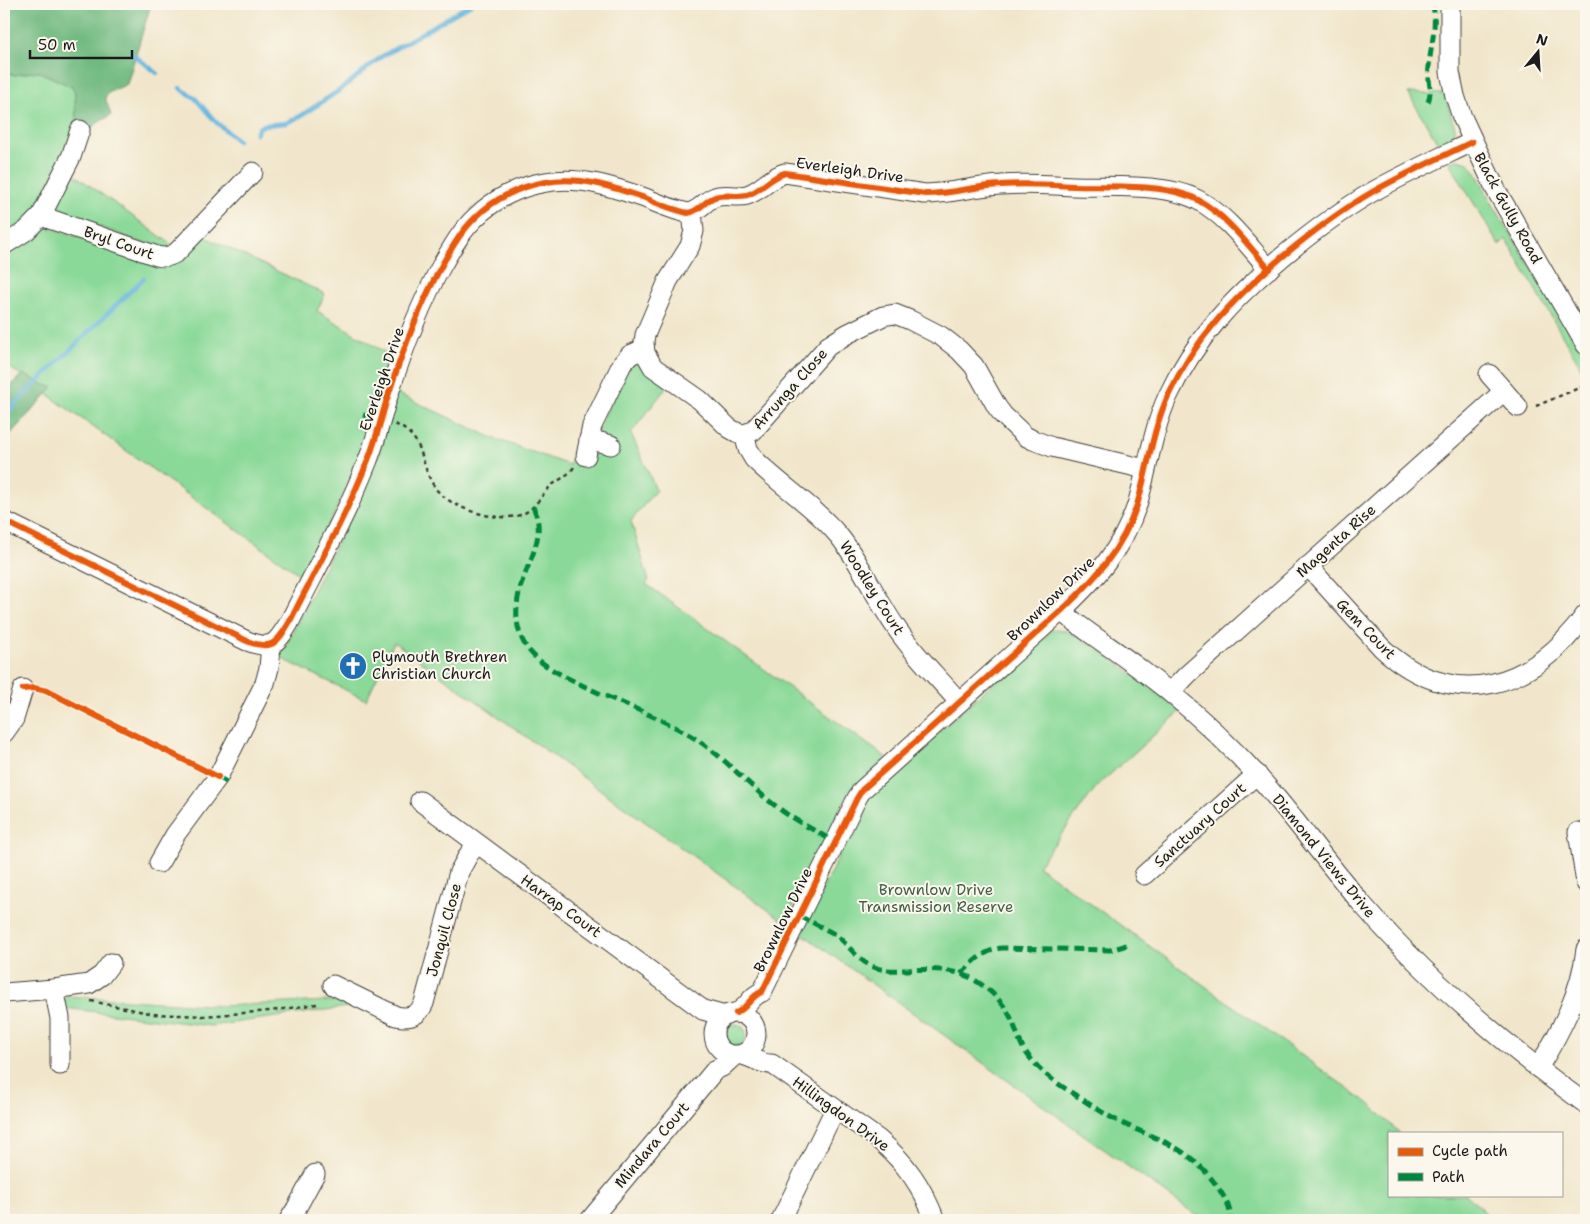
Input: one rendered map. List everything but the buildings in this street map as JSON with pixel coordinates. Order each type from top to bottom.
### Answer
[{"type":"street","name":"Black Gully Road","points":[[1450,4],[1450,72],[1455,96],[1472,142],[1512,219],[1586,345]]},
{"type":"street","points":[[4,245],[26,232],[41,216],[71,157],[80,130]]},
{"type":"street","name":"Brownlow Drive","points":[[731,1015],[745,1008],[755,996],[762,992],[862,790],[1060,612],[1100,572],[1125,533],[1136,505],[1160,416],[1172,388],[1185,364],[1217,319],[1269,269],[1319,227],[1343,210],[1374,191],[1472,142]]},
{"type":"street","name":"Bryl Court","points":[[41,216],[163,258],[169,257],[177,252],[253,172]]},
{"type":"street","name":"Everleigh Drive","points":[[271,645],[277,641],[289,623],[354,492],[372,448],[405,345],[438,272],[467,226],[477,216],[497,200],[530,185],[572,180],[604,185],[688,212],[701,208],[718,196],[750,194],[785,173],[931,194],[1001,185],[1151,188],[1178,192],[1206,204],[1232,227],[1269,269]]},
{"type":"street","points":[[612,445],[588,448],[596,418],[622,364],[630,355],[644,349],[646,335],[668,281],[690,246],[694,231],[692,212]]},
{"type":"street","name":"Arrunga Close","points":[[644,349],[646,357],[653,367],[695,396],[729,428],[738,434],[744,434],[749,433],[757,426],[819,355],[836,340],[883,316],[895,314],[941,336],[959,350],[974,366],[1003,415],[1025,436],[1052,447],[1145,470]]},
{"type":"street","points":[[1488,374],[1504,391],[1527,406]]},
{"type":"street","name":"Magenta Rise","points":[[1171,692],[1186,675],[1504,391]]},
{"type":"street","name":"Woodley Court","points":[[744,434],[748,449],[754,459],[816,513],[839,536],[856,559],[887,614],[904,639],[959,702]]},
{"type":"street","points":[[4,521],[247,641],[264,646],[271,645],[269,668],[265,683],[218,777],[175,835],[159,863]]},
{"type":"street","name":"Gem Court","points":[[1308,566],[1394,660],[1419,675],[1448,685],[1485,685],[1508,680],[1521,674],[1544,660],[1557,648],[1586,614]]},
{"type":"street","name":"Diamond Views Drive","points":[[1060,612],[1171,692],[1222,738],[1256,774],[1362,904],[1401,946],[1475,1017],[1586,1104]]},
{"type":"street","points":[[4,733],[17,712],[23,689]]},
{"type":"street","name":"Sanctuary Court","points":[[1144,875],[1256,774]]},
{"type":"street","name":"Harrap Court","points":[[420,801],[703,1010],[727,1048]]},
{"type":"street","points":[[1578,832],[1586,883]]},
{"type":"street","name":"Jonquil Close","points":[[329,990],[396,1016],[406,1017],[415,1021],[424,1003],[459,872],[477,844]]},
{"type":"street","points":[[1538,1068],[1570,1010],[1581,977],[1586,949]]},
{"type":"street","points":[[4,992],[54,989],[89,984],[102,975],[111,963]]},
{"type":"street","points":[[54,989],[60,1018],[60,1065]]},
{"type":"street","name":"Brownlow Drive","points":[[756,1034],[758,1012],[764,1000],[762,992]]},
{"type":"street","name":"Harrap Court","points":[[703,1010],[731,1015]]},
{"type":"street","points":[[731,1015],[748,1018],[756,1034],[751,1049],[727,1048],[716,1026],[720,1020],[731,1015]]},
{"type":"street","name":"Hillingdon Drive","points":[[756,1034],[764,1052],[772,1060],[772,1064]]},
{"type":"street","name":"Hillingdon Drive","points":[[727,1048],[763,1063],[772,1064],[878,1139],[907,1168],[919,1186],[935,1220]]},
{"type":"street","name":"Mindara Court","points":[[590,1220],[715,1070],[727,1048]]},
{"type":"street","points":[[781,1220],[835,1109]]},
{"type":"street","points":[[289,1220],[315,1174]]},
{"type":"path","points":[[1527,406],[1586,385]]},
{"type":"path","points":[[381,420],[403,428],[414,437],[430,479],[440,494],[466,509],[490,515],[510,517],[527,512],[549,488],[566,476],[580,461],[588,448]]},
{"type":"path","points":[[84,999],[154,1014],[204,1016],[277,1010],[329,990]]},
{"type":"green space","points":[[4,4],[151,4],[127,84],[108,93],[105,97],[111,115],[96,124],[89,131],[76,123],[75,93],[72,87],[40,72],[15,75],[4,72]]},
{"type":"green space","points":[[4,72],[15,75],[40,72],[72,87],[75,93],[76,123],[38,209],[4,239]]},
{"type":"green space","points":[[1408,93],[1445,94],[1455,128],[1451,140],[1441,148]]},
{"type":"green space","points":[[1458,160],[1468,163],[1475,171],[1492,203],[1586,358],[1586,376],[1506,239],[1499,245],[1449,162]]},
{"type":"green space","points":[[71,172],[174,246],[164,251],[57,211],[55,206]]},
{"type":"green space","points":[[44,226],[160,263],[201,235],[325,294],[317,311],[393,357],[358,464],[303,577],[47,394],[4,441],[4,394],[21,375],[4,364],[4,251]]},
{"type":"green space","points":[[641,358],[669,384],[631,433],[656,490],[631,521],[649,581],[646,584],[887,758],[849,792],[785,922],[394,642],[366,700],[279,657],[364,489],[396,393],[493,438],[569,465],[572,459],[592,460],[597,433],[624,372]]},
{"type":"green space","points":[[23,374],[53,387],[4,441],[4,394]]},
{"type":"green space","name":"Brownlow Drive Transmission Reserve","points":[[1057,629],[1067,632],[1082,639],[1181,711],[1097,786],[1038,866],[1368,1103],[1399,1132],[1388,1132],[1388,1196],[1468,1196],[1493,1220],[1203,1220],[801,933],[869,795],[1052,630]]},
{"type":"green space","points":[[67,996],[221,1006],[332,1002],[337,997],[352,1000],[348,1007],[211,1026],[64,1008]]},
{"type":"green space","points":[[735,1024],[743,1027],[746,1035],[743,1043],[735,1046],[727,1043],[724,1035],[727,1027]]},
{"type":"waterway","points":[[256,134],[259,128],[264,125],[286,123],[299,117],[340,90],[381,57],[471,4]]},
{"type":"waterway","points":[[131,53],[157,73]]},
{"type":"waterway","points":[[180,88],[195,98],[216,122],[238,141]]},
{"type":"waterway","points":[[4,418],[15,404],[144,278]]},
{"type":"marked path","points":[[1428,102],[1430,93],[1429,71],[1434,28],[1433,4]]},
{"type":"marked path","points":[[363,415],[367,416]]},
{"type":"marked path","points":[[533,507],[537,516],[538,534],[534,552],[521,586],[517,614],[520,634],[524,644],[531,652],[547,666],[567,678],[658,719],[699,741],[777,807],[835,842]]},
{"type":"marked path","points":[[218,777],[230,784]]},
{"type":"marked path","points":[[799,916],[836,935],[871,966],[884,970],[949,971],[965,975],[979,983],[991,992],[1006,1010],[1023,1048],[1044,1072],[1060,1085],[1108,1116],[1170,1145],[1194,1160],[1222,1194],[1231,1220]]},
{"type":"marked path","points":[[961,974],[980,957],[996,949],[1110,950],[1124,946],[1129,942]]},
{"type":"cycle path","points":[[736,1013],[762,992],[862,790],[1061,611],[1085,588],[1106,563],[1123,536],[1137,505],[1154,436],[1168,396],[1190,356],[1217,320],[1264,272],[1338,214],[1386,184],[1472,142]]},
{"type":"cycle path","points":[[4,521],[247,641],[262,645],[273,643],[281,636],[289,623],[350,502],[371,452],[405,347],[426,296],[454,244],[471,222],[491,204],[517,190],[546,182],[571,180],[596,184],[621,190],[671,209],[688,213],[715,197],[723,195],[743,196],[752,193],[785,173],[925,194],[1019,184],[1154,188],[1198,200],[1218,214],[1236,231],[1269,269]]},
{"type":"cycle path","points":[[23,689],[34,688],[47,691],[218,777]]},
{"type":"place","name":"Plymouth Brethren Christian Church","points":[[353,666]]}]
